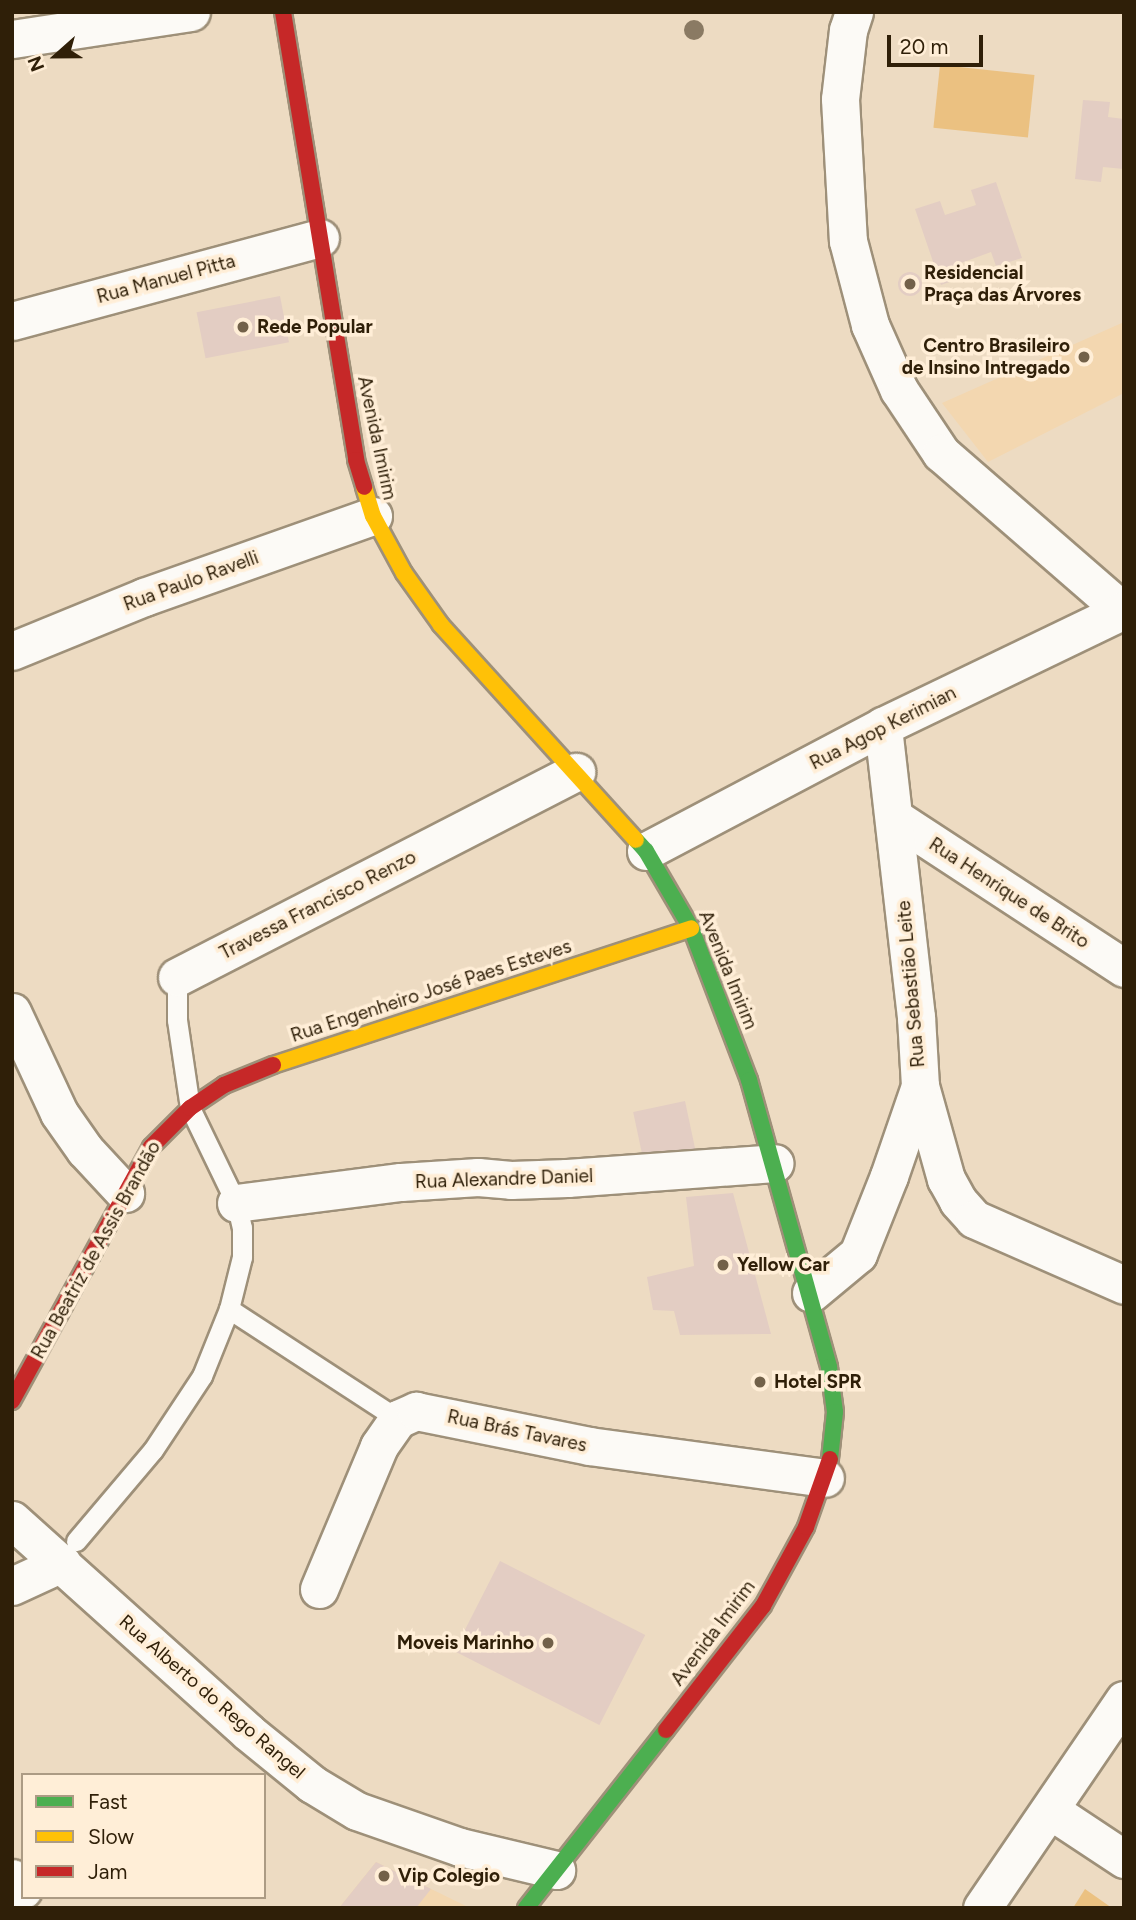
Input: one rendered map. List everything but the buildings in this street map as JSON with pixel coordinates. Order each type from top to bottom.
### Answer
[{"type":"main road","name":"Avenida Imirim","points":[[282,12],[356,460],[373,516],[404,573],[441,625],[646,851],[691,928],[749,1080],[774,1163],[811,1293],[829,1367],[835,1412],[830,1460],[825,1478],[806,1527],[763,1606],[526,1908]]},
{"type":"main road","name":"Rua Engenheiro José Paes Esteves","points":[[190,1108],[224,1085],[265,1067],[691,928]]},
{"type":"main road","name":"Rua Beatriz de Assis Brandão","points":[[12,1401],[151,1147],[190,1108]]},
{"type":"street","points":[[12,39],[191,12]]},
{"type":"street","points":[[854,12],[848,30],[840,99],[848,242],[870,325],[894,379],[941,453],[1123,611]]},
{"type":"street","name":"Rua Manuel Pitta","points":[[12,320],[320,238]]},
{"type":"street","name":"Rua Paulo Ravelli","points":[[12,651],[144,597],[373,516]]},
{"type":"street","name":"Rua Agop Kerimian","points":[[646,851],[883,726],[1123,611]]},
{"type":"street","name":"Rua Sebastião Leite","points":[[811,1293],[858,1254],[920,1086],[916,1017],[883,726]]},
{"type":"street","name":"Travessa Francisco Renzo","points":[[177,977],[576,772]]},
{"type":"street","name":"Rua Henrique de Brito","points":[[895,818],[1124,968]]},
{"type":"street","points":[[12,1012],[59,1113],[85,1150],[125,1193]]},
{"type":"street","points":[[920,1086],[946,1179],[958,1200],[974,1219],[1124,1285]]},
{"type":"street","name":"Rua Alexandre Daniel","points":[[236,1202],[401,1182],[478,1177],[511,1180],[567,1178],[774,1163]]},
{"type":"street","name":"Rua Brás Tavares","points":[[398,1419],[415,1411],[589,1446],[825,1478]]},
{"type":"street","points":[[318,1589],[379,1446],[398,1419]]},
{"type":"street","name":"Rua Alberto do Rego Rangel","points":[[12,1520],[69,1552],[248,1732],[312,1784],[357,1811],[460,1847],[556,1870]]},
{"type":"street","points":[[12,1586],[69,1552]]},
{"type":"street","points":[[982,1908],[1124,1700]]},
{"type":"street","points":[[1050,1810],[1124,1859]]},
{"type":"lane","name":"Travessa Francisco Renzo","points":[[69,1552],[178,1415],[202,1376],[229,1309],[243,1257],[242,1228],[236,1202],[190,1108],[177,1030],[177,977]]},
{"type":"lane","points":[[229,1309],[398,1419]]},
{"type":"shaded area","points":[[940,65],[1034,75],[1028,138],[933,128]]},
{"type":"shaded area","name":"Centro Brasileiro de Insino Intregado","points":[[1124,322],[1124,393],[988,462],[942,403]]},
{"type":"shaded area","name":"Vip Colegio","points":[[376,1862],[470,1908],[339,1908]]},
{"type":"shaded area","points":[[1085,1889],[1112,1908],[1073,1908]]},
{"type":"traffic: fast","points":[[636,840],[646,851],[691,928],[749,1080],[829,1367],[835,1412],[830,1459]]},
{"type":"traffic: fast","points":[[526,1908],[666,1730]]},
{"type":"traffic: slow","points":[[364,487],[373,516],[404,573],[441,625],[636,840]]},
{"type":"traffic: slow","points":[[273,1065],[691,928]]},
{"type":"traffic: jam","points":[[283,12],[356,460],[364,487]]},
{"type":"traffic: jam","points":[[12,1401],[151,1147],[190,1108],[224,1085],[273,1065]]},
{"type":"traffic: jam","points":[[666,1730],[763,1606],[806,1527],[830,1459]]},
{"type":"place","name":"Residencial Praça das Árvores","points":[[910,284]]},
{"type":"place","name":"Rede Popular","points":[[243,327]]},
{"type":"place","name":"Centro Brasileiro de Insino Intregado","points":[[1084,357]]},
{"type":"place","name":"Yellow Car","points":[[723,1265]]},
{"type":"place","name":"Hotel SPR","points":[[760,1382]]},
{"type":"place","name":"Moveis Marinho","points":[[548,1643]]},
{"type":"place","name":"Vip Colegio","points":[[384,1876]]}]
